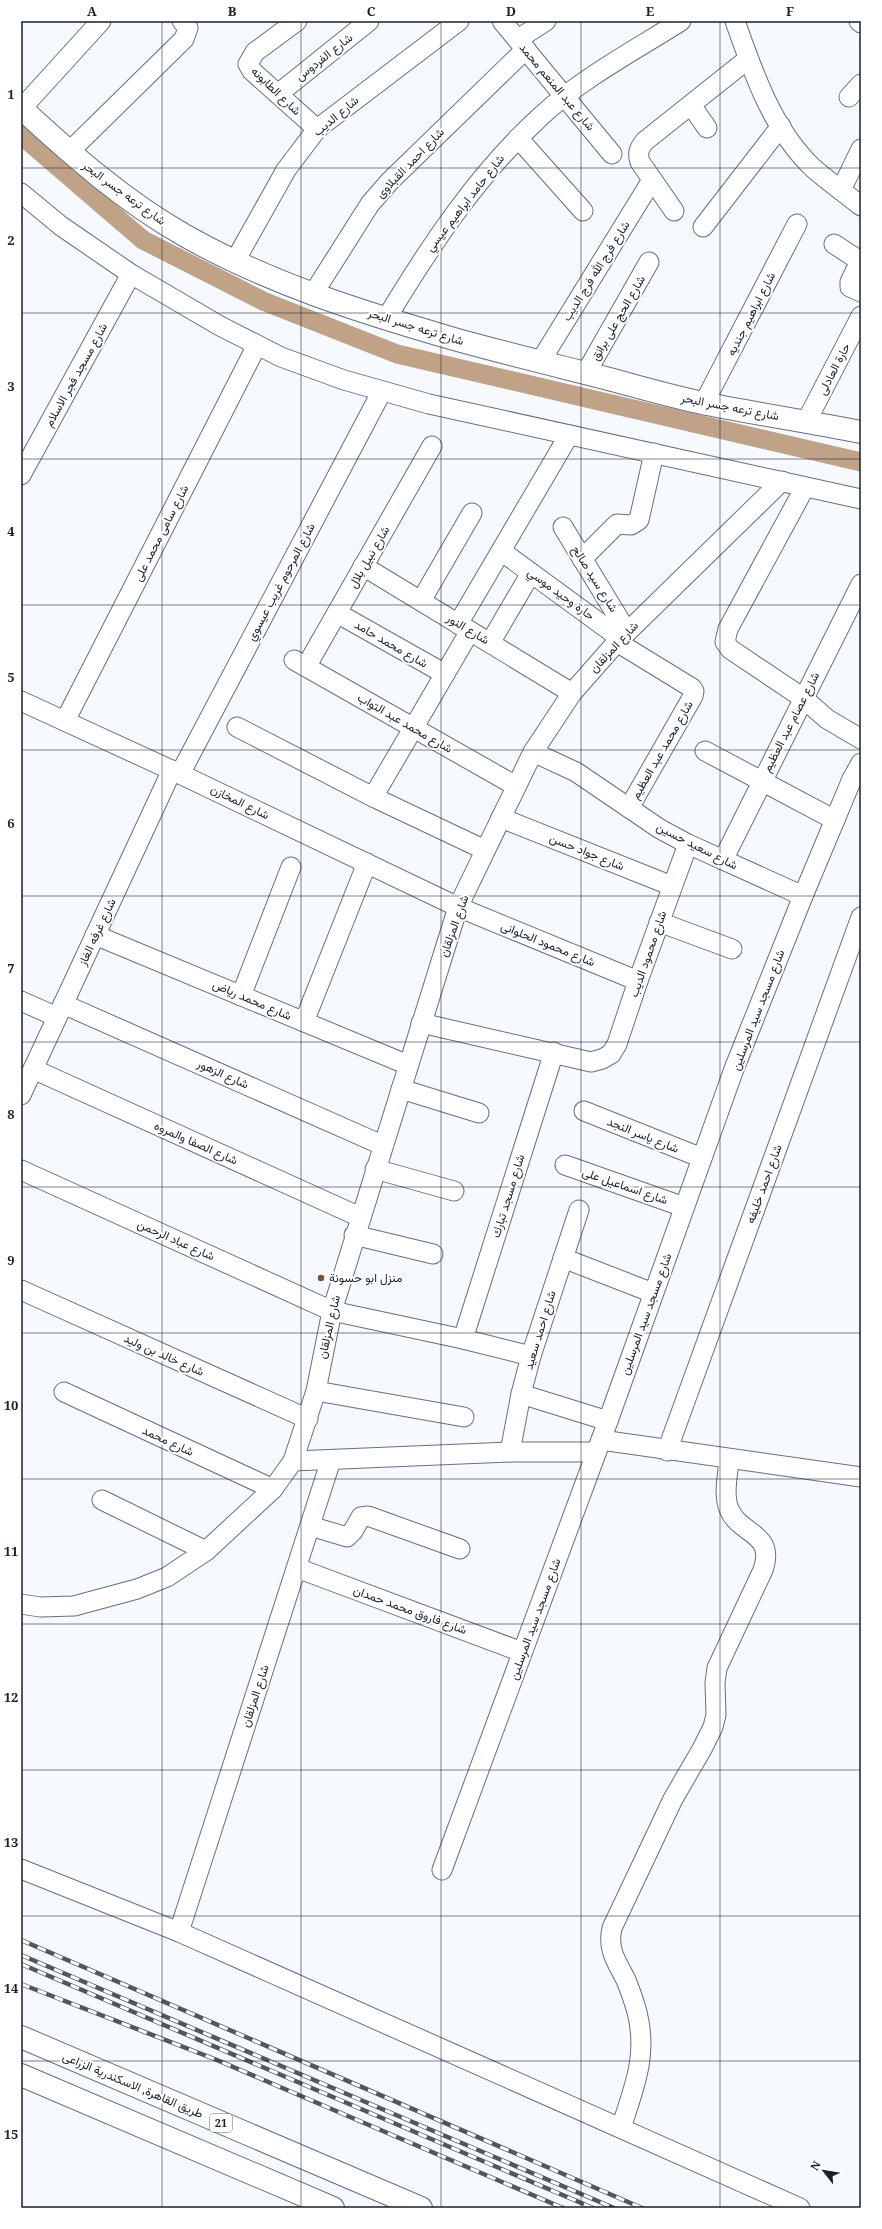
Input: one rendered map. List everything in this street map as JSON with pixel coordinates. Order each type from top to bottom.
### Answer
[{"type":"main road","name":"شارع ترعه جسر البحر","points":[[21,109],[69,152],[117,191],[151,215],[185,236],[234,261],[313,294],[386,319],[540,362],[704,403],[861,432]]},
{"type":"main road","name":"طريق القاهرة, الاسكندرية الزراعى","points":[[21,2037],[421,2208]]},
{"type":"main road","points":[[21,2075],[333,2208]]},
{"type":"street","points":[[21,109],[101,21]]},
{"type":"street","name":"شارع الطابونه","points":[[297,21],[255,52],[248,64],[252,70],[317,129]]},
{"type":"street","name":"شارع الفردوس","points":[[278,94],[369,21]]},
{"type":"street","name":"شارع الديب","points":[[234,261],[286,170],[317,129],[459,21]]},
{"type":"street","name":"شارع عبد المنعم محمد","points":[[502,21],[612,154]]},
{"type":"street","name":"شارع احمد القبلاوى","points":[[313,294],[370,204],[390,181],[546,21]]},
{"type":"street","name":"شارع حامد ابراهيم عيسي","points":[[386,319],[426,253],[468,195],[503,153],[565,96],[681,21]]},
{"type":"street","points":[[735,21],[755,78],[791,142],[813,167],[861,206]]},
{"type":"street","points":[[69,152],[184,40],[185,23]]},
{"type":"street","points":[[674,211],[640,162],[638,155],[640,147],[748,59]]},
{"type":"street","points":[[690,105],[707,128]]},
{"type":"street","points":[[703,227],[781,126]]},
{"type":"street","points":[[518,138],[583,211]]},
{"type":"street","points":[[841,190],[861,149]]},
{"type":"street","name":"شارع فرج الله فرج الديب","points":[[540,362],[652,180]]},
{"type":"street","points":[[21,193],[61,226],[131,274],[220,326],[281,357],[344,380],[429,404],[861,499]]},
{"type":"street","name":"شارع ابراهيم جنديه","points":[[704,403],[797,224]]},
{"type":"street","points":[[834,244],[860,261],[850,282],[850,287],[861,292]]},
{"type":"street","name":"شارع الحج على برانق","points":[[586,373],[649,262]]},
{"type":"street","name":"شارع مسجد فجر الاسلام","points":[[21,475],[131,274]]},
{"type":"street","name":"حارة العادلى","points":[[806,422],[861,316]]},
{"type":"street","name":"شارع سامى محمد على","points":[[65,721],[257,345]]},
{"type":"street","name":"شارع المرحوم غريب عيسوي","points":[[176,772],[382,391]]},
{"type":"street","points":[[373,797],[445,674],[464,627],[501,550],[569,435]]},
{"type":"street","name":"شارع نبيل بلال","points":[[300,663],[337,613],[432,446]]},
{"type":"street","points":[[582,559],[616,524],[631,525],[639,520],[654,454]]},
{"type":"street","name":"شارع المزلقان","points":[[21,1604],[40,1607],[74,1606],[98,1600],[167,1577],[206,1551],[273,1489],[293,1462],[316,1391],[332,1311],[354,1235],[458,907],[516,786],[533,752],[572,693],[621,637],[782,481]]},
{"type":"street","points":[[805,486],[728,629],[724,642],[730,649],[803,698],[827,719],[861,739]]},
{"type":"street","points":[[421,601],[472,513]]},
{"type":"street","name":"شارع سيد صالح","points":[[563,527],[582,559],[621,637]]},
{"type":"street","name":"حارة وحيد موسي","points":[[501,550],[692,688],[694,691]]},
{"type":"street","name":"شارع النور","points":[[363,566],[572,693]]},
{"type":"street","points":[[490,643],[531,573]]},
{"type":"street","name":"شارع عصام عبد العظيم","points":[[723,860],[760,782],[861,584]]},
{"type":"street","name":"شارع محمد حامد","points":[[337,613],[445,674]]},
{"type":"street","name":"شارع محمد عبد التواب","points":[[300,663],[516,786]]},
{"type":"street","name":"شارع محمد عبد العظيم","points":[[629,808],[693,696],[694,691]]},
{"type":"street","name":"شارع المخازن","points":[[21,701],[176,772],[458,907]]},
{"type":"street","points":[[237,727],[373,797],[485,850]]},
{"type":"street","name":"شارع سعيد حسين","points":[[533,752],[576,772],[660,830],[803,896]]},
{"type":"street","points":[[705,752],[835,820]]},
{"type":"street","name":"شارع مسجد سيد المرسلين","points":[[442,1870],[608,1421],[734,1069],[803,896],[861,763]]},
{"type":"street","name":"شارع غرفه الغاز","points":[[21,1095],[28,1071],[60,1010],[95,935],[176,772]]},
{"type":"street","name":"شارع جواد حسن","points":[[501,818],[672,886]]},
{"type":"street","name":"شارع محمود الديب","points":[[554,1052],[591,1062],[602,1059],[611,1054],[617,1044],[638,981],[688,844]]},
{"type":"street","points":[[304,1022],[367,863]]},
{"type":"street","points":[[241,996],[291,866]]},
{"type":"street","name":"شارع محمود الحلوانى","points":[[458,907],[638,981]]},
{"type":"street","name":"شارع احمد خليفه","points":[[667,1451],[861,917]]},
{"type":"street","points":[[659,922],[732,949]]},
{"type":"street","name":"شارع محمد رياض","points":[[95,935],[408,1065]]},
{"type":"street","name":"شارع الزهور","points":[[21,1001],[60,1010],[382,1145]]},
{"type":"street","points":[[421,1023],[554,1052]]},
{"type":"street","name":"شارع مسجد تبارك","points":[[463,1339],[554,1052]]},
{"type":"street","name":"شارع الصفا والمروه","points":[[28,1071],[360,1217]]},
{"type":"street","points":[[401,1089],[479,1113]]},
{"type":"street","name":"شارع ياسر النجد","points":[[584,1111],[702,1158]]},
{"type":"street","name":"شارع اسماعيل على","points":[[565,1166],[684,1207]]},
{"type":"street","points":[[375,1169],[454,1191]]},
{"type":"street","name":"شارع عباد الرحمن","points":[[21,1170],[332,1311],[463,1339],[531,1356]]},
{"type":"street","name":"شارع احمد سعيد","points":[[510,1452],[521,1394],[531,1356],[579,1210]]},
{"type":"street","points":[[354,1235],[433,1254]]},
{"type":"street","points":[[563,1258],[653,1293]]},
{"type":"street","name":"شارع خالد بن وليد","points":[[21,1290],[308,1419]]},
{"type":"street","points":[[316,1391],[464,1417]]},
{"type":"street","name":"شارع محمد","points":[[64,1392],[273,1489]]},
{"type":"street","points":[[521,1394],[608,1421]]},
{"type":"street","points":[[293,1462],[510,1452],[598,1446],[667,1451],[861,1477]]},
{"type":"street","name":"شارع المزلقان","points":[[179,1932],[331,1460]]},
{"type":"street","points":[[621,2128],[640,2070],[641,2051],[638,2020],[632,1996],[612,1954],[610,1937],[612,1928],[672,1799],[711,1732],[716,1715],[715,1684],[717,1668],[765,1564],[766,1550],[763,1543],[738,1521],[729,1509],[727,1495],[728,1460]]},
{"type":"street","points":[[102,1500],[206,1551]]},
{"type":"street","points":[[310,1526],[347,1536],[353,1531],[361,1517],[368,1516],[460,1549]]},
{"type":"street","name":"شارع فاروق محمد حمدان","points":[[297,1568],[522,1652]]},
{"type":"street","points":[[21,1869],[179,1932],[800,2208]]},
{"type":"waterway","points":[[21,135],[143,240],[263,301],[397,354],[861,462]]},
{"type":"railway","points":[[21,1940],[642,2208]]},
{"type":"railway","points":[[21,1955],[614,2208]]},
{"type":"railway","points":[[21,1964],[593,2208]]},
{"type":"railway","points":[[21,1984],[217,2060],[563,2208]]},
{"type":"place","name":"منزل ابو حسونة","points":[[321,1278]]}]
